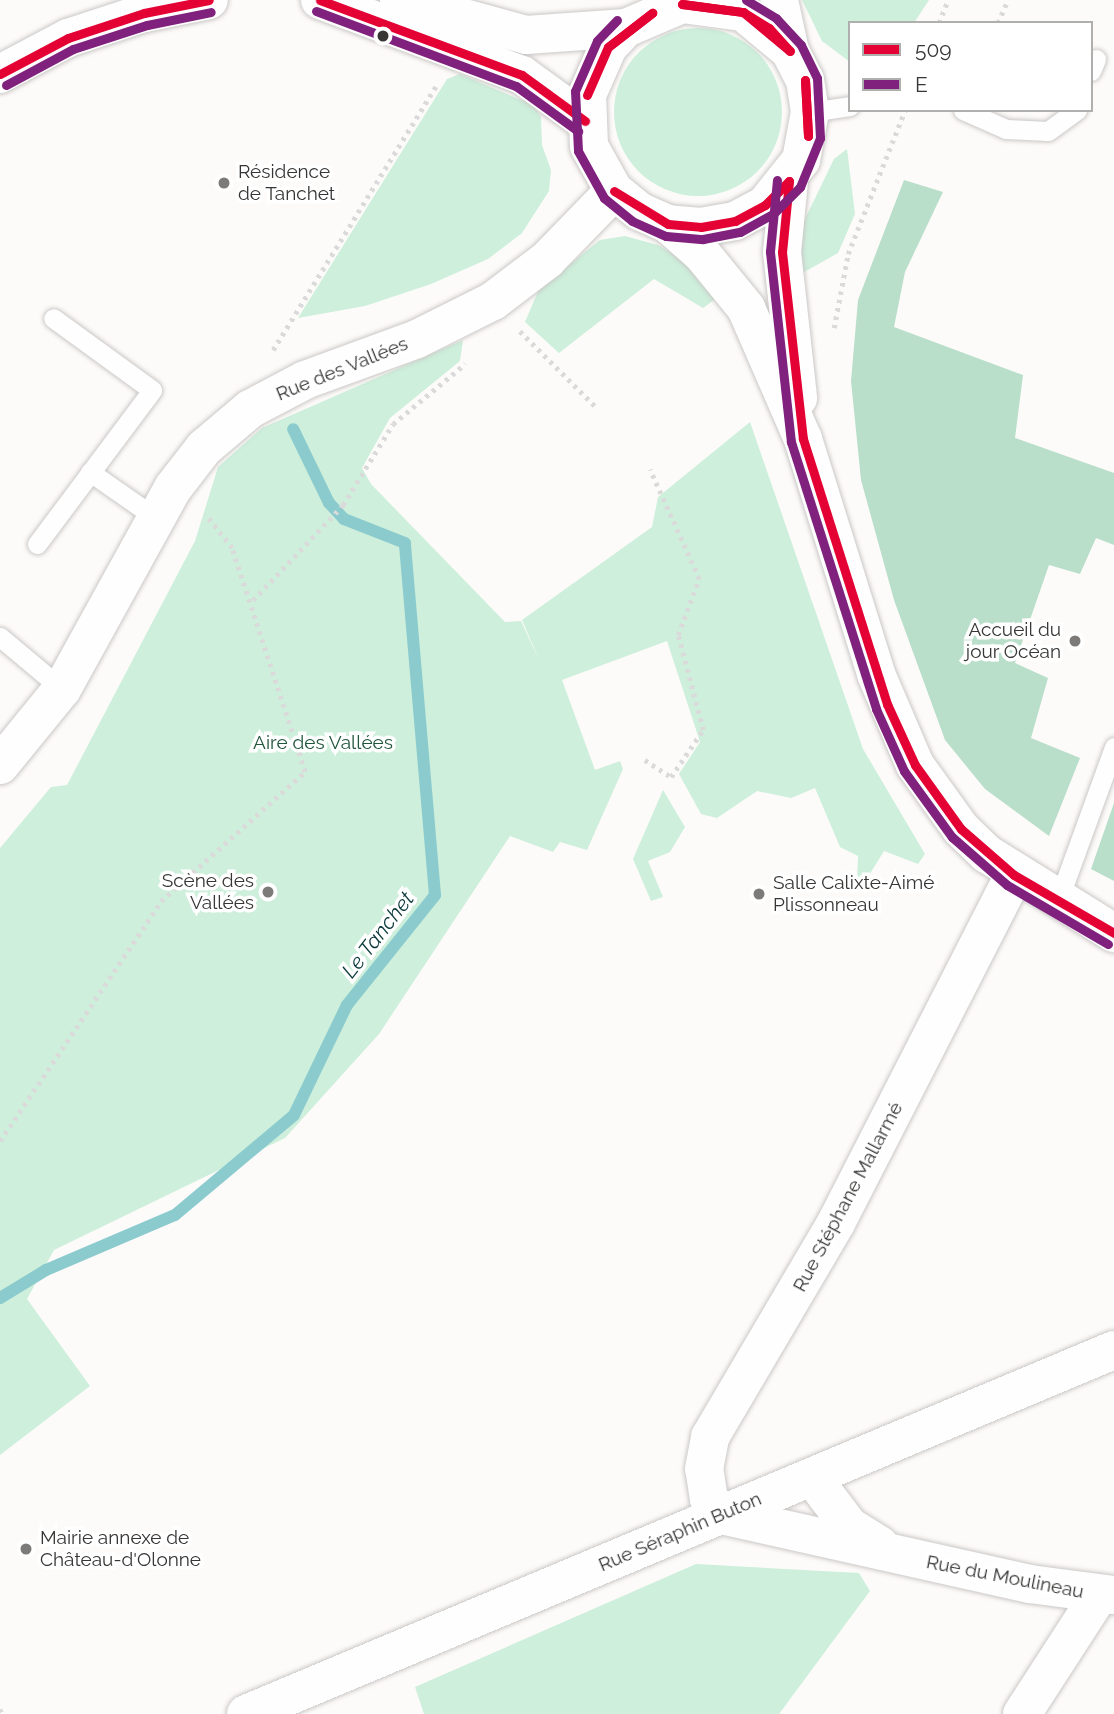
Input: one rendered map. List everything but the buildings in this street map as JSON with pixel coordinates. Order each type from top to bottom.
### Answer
[{"type":"street","points":[[0,74],[68,38],[144,13],[209,0]]},
{"type":"street","points":[[320,0],[522,75],[585,121]]},
{"type":"street","points":[[399,0],[526,35],[649,14],[682,4],[713,4],[752,18],[790,51]]},
{"type":"street","points":[[779,0],[790,51],[805,80],[810,111],[808,136],[789,181],[782,252],[803,439]]},
{"type":"street","points":[[649,14],[595,70],[585,121],[589,146],[614,191],[639,211],[668,224],[701,228],[735,221],[765,205],[789,181]]},
{"type":"street","name":"Rue des Vallées","points":[[0,765],[62,689],[156,518],[204,449],[250,408],[305,380],[417,339],[493,300],[547,260],[614,191]]},
{"type":"street","points":[[668,224],[702,254],[746,309],[803,439],[876,674],[910,755],[961,829],[1014,876],[1114,933]]},
{"type":"street","name":"Rue Stéphane Mallarmé","points":[[721,1516],[709,1499],[704,1469],[710,1437],[830,1233],[1014,876]]},
{"type":"street","name":"Rue Séraphin Buton","points":[[246,1714],[1114,1350]]},
{"type":"street","name":"Rue du Moulineau","points":[[812,1477],[849,1526],[895,1556]]},
{"type":"street","name":"Rue du Moulineau","points":[[721,1516],[895,1556],[1107,1595]]},
{"type":"street","points":[[1022,1714],[1107,1595]]},
{"type":"lane","points":[[810,111],[848,106]]},
{"type":"lane","points":[[968,112],[1006,129],[1048,131],[1074,112]]},
{"type":"lane","points":[[37,544],[152,390],[54,318]]},
{"type":"lane","points":[[90,472],[156,518]]},
{"type":"lane","points":[[0,637],[62,689]]},
{"type":"lane","points":[[1058,901],[1114,747]]},
{"type":"path","points":[[940,21],[948,0]]},
{"type":"path","points":[[999,21],[1008,0]]},
{"type":"path","points":[[269,357],[442,77]]},
{"type":"path","points":[[835,306],[848,254],[904,112]]},
{"type":"path","points":[[512,323],[596,407]]},
{"type":"path","points":[[252,600],[309,536],[343,505],[393,424],[472,357]]},
{"type":"path","points":[[645,760],[671,777],[703,730],[678,635],[699,579],[650,470]]},
{"type":"path","points":[[0,1141],[161,901],[305,772],[252,600],[232,548],[199,509]]},
{"type":"green space","points":[[802,0],[929,0],[915,21],[848,21],[848,60],[822,41]]},
{"type":"green space","points":[[698,28],[730,34],[758,52],[776,80],[782,112],[776,144],[758,172],[730,190],[698,196],[666,190],[638,172],[620,144],[614,112],[620,80],[638,52],[666,34]]},
{"type":"green space","points":[[460,74],[533,105],[541,117],[542,145],[551,170],[549,191],[522,233],[488,259],[431,284],[365,306],[298,318],[447,79]]},
{"type":"green space","points":[[847,149],[855,214],[838,253],[799,275],[803,223],[834,159]]},
{"type":"green space","points":[[904,180],[943,192],[905,272],[894,327],[1023,375],[1015,438],[1114,473],[1114,545],[1096,538],[1080,574],[1049,565],[1015,663],[1048,678],[1031,738],[1080,758],[1049,836],[985,789],[945,740],[894,600],[861,480],[851,381],[858,300]]},
{"type":"green space","points":[[625,236],[658,245],[691,265],[722,294],[703,308],[654,279],[559,353],[525,322],[539,289],[600,240]]},
{"type":"green space","name":"Aire des Vallées","points":[[463,340],[460,361],[390,418],[362,468],[371,484],[505,622],[521,621],[540,662],[522,620],[652,527],[658,497],[750,422],[863,749],[925,854],[918,864],[884,851],[868,877],[857,884],[858,856],[840,847],[815,788],[791,798],[757,791],[717,818],[701,814],[679,774],[700,742],[667,641],[562,680],[595,770],[620,761],[623,769],[587,850],[560,842],[553,852],[510,836],[379,1034],[285,1138],[54,1250],[27,1299],[90,1386],[0,1455],[0,848],[51,787],[67,785],[195,541],[218,467],[262,428]]},
{"type":"green space","points":[[663,790],[685,827],[670,852],[648,861],[663,897],[651,901],[633,859]]},
{"type":"green space","points":[[1114,803],[1114,881],[1091,869]]},
{"type":"green space","points":[[696,1564],[859,1573],[870,1591],[779,1714],[424,1714],[415,1687]]},
{"type":"waterway","name":"Le Tanchet","points":[[0,1298],[46,1270],[175,1215],[294,1115],[347,1005],[435,895],[405,543],[344,519],[329,503],[293,429]]},
{"type":"transit line","name":"509","points":[[0,74],[68,38],[144,13],[209,0]]},
{"type":"transit line","name":"509","points":[[320,0],[522,75],[585,121]]},
{"type":"transit line","name":"E","points":[[617,20],[597,41],[575,91],[578,151],[604,198],[632,221],[666,236],[703,239],[740,232],[773,214],[800,187],[820,138],[817,78],[801,45],[776,18],[746,0]]},
{"type":"transit line","name":"509","points":[[682,4],[743,12]]},
{"type":"transit line","name":"509","points":[[682,4],[743,12]]},
{"type":"transit line","name":"E","points":[[316,11],[516,86],[578,131]]},
{"type":"transit line","name":"E","points":[[6,85],[73,49],[147,25],[211,12]]},
{"type":"transit line","name":"509","points":[[743,12],[769,28],[790,51]]},
{"type":"transit line","name":"509","points":[[743,12],[790,51]]},
{"type":"transit line","name":"509","points":[[608,47],[652,13]]},
{"type":"transit line","name":"509","points":[[608,47],[652,13]]},
{"type":"transit line","name":"509","points":[[587,95],[608,47]]},
{"type":"transit line","name":"509","points":[[805,80],[808,136]]},
{"type":"transit line","name":"509","points":[[805,80],[808,136]]},
{"type":"transit line","name":"E","points":[[777,180],[770,252],[791,442],[876,709],[904,771],[952,837],[1007,885],[1108,944]]},
{"type":"transit line","name":"509","points":[[614,191],[668,224],[701,227],[735,221],[765,205],[789,181]]},
{"type":"transit line","name":"509","points":[[789,181],[782,252],[803,439],[887,704],[915,765],[961,829],[1014,875],[1114,933]]},
{"type":"place","name":"Résidence de Tanchet","points":[[224,183]]},
{"type":"place","name":"Accueil du jour Océan","points":[[1075,641]]},
{"type":"place","name":"Scène des Vallées","points":[[268,892]]},
{"type":"place","name":"Salle Calixte-Aimé Plissonneau","points":[[759,894]]},
{"type":"place","name":"Mairie annexe de Château-d'Olonne","points":[[26,1549]]}]
